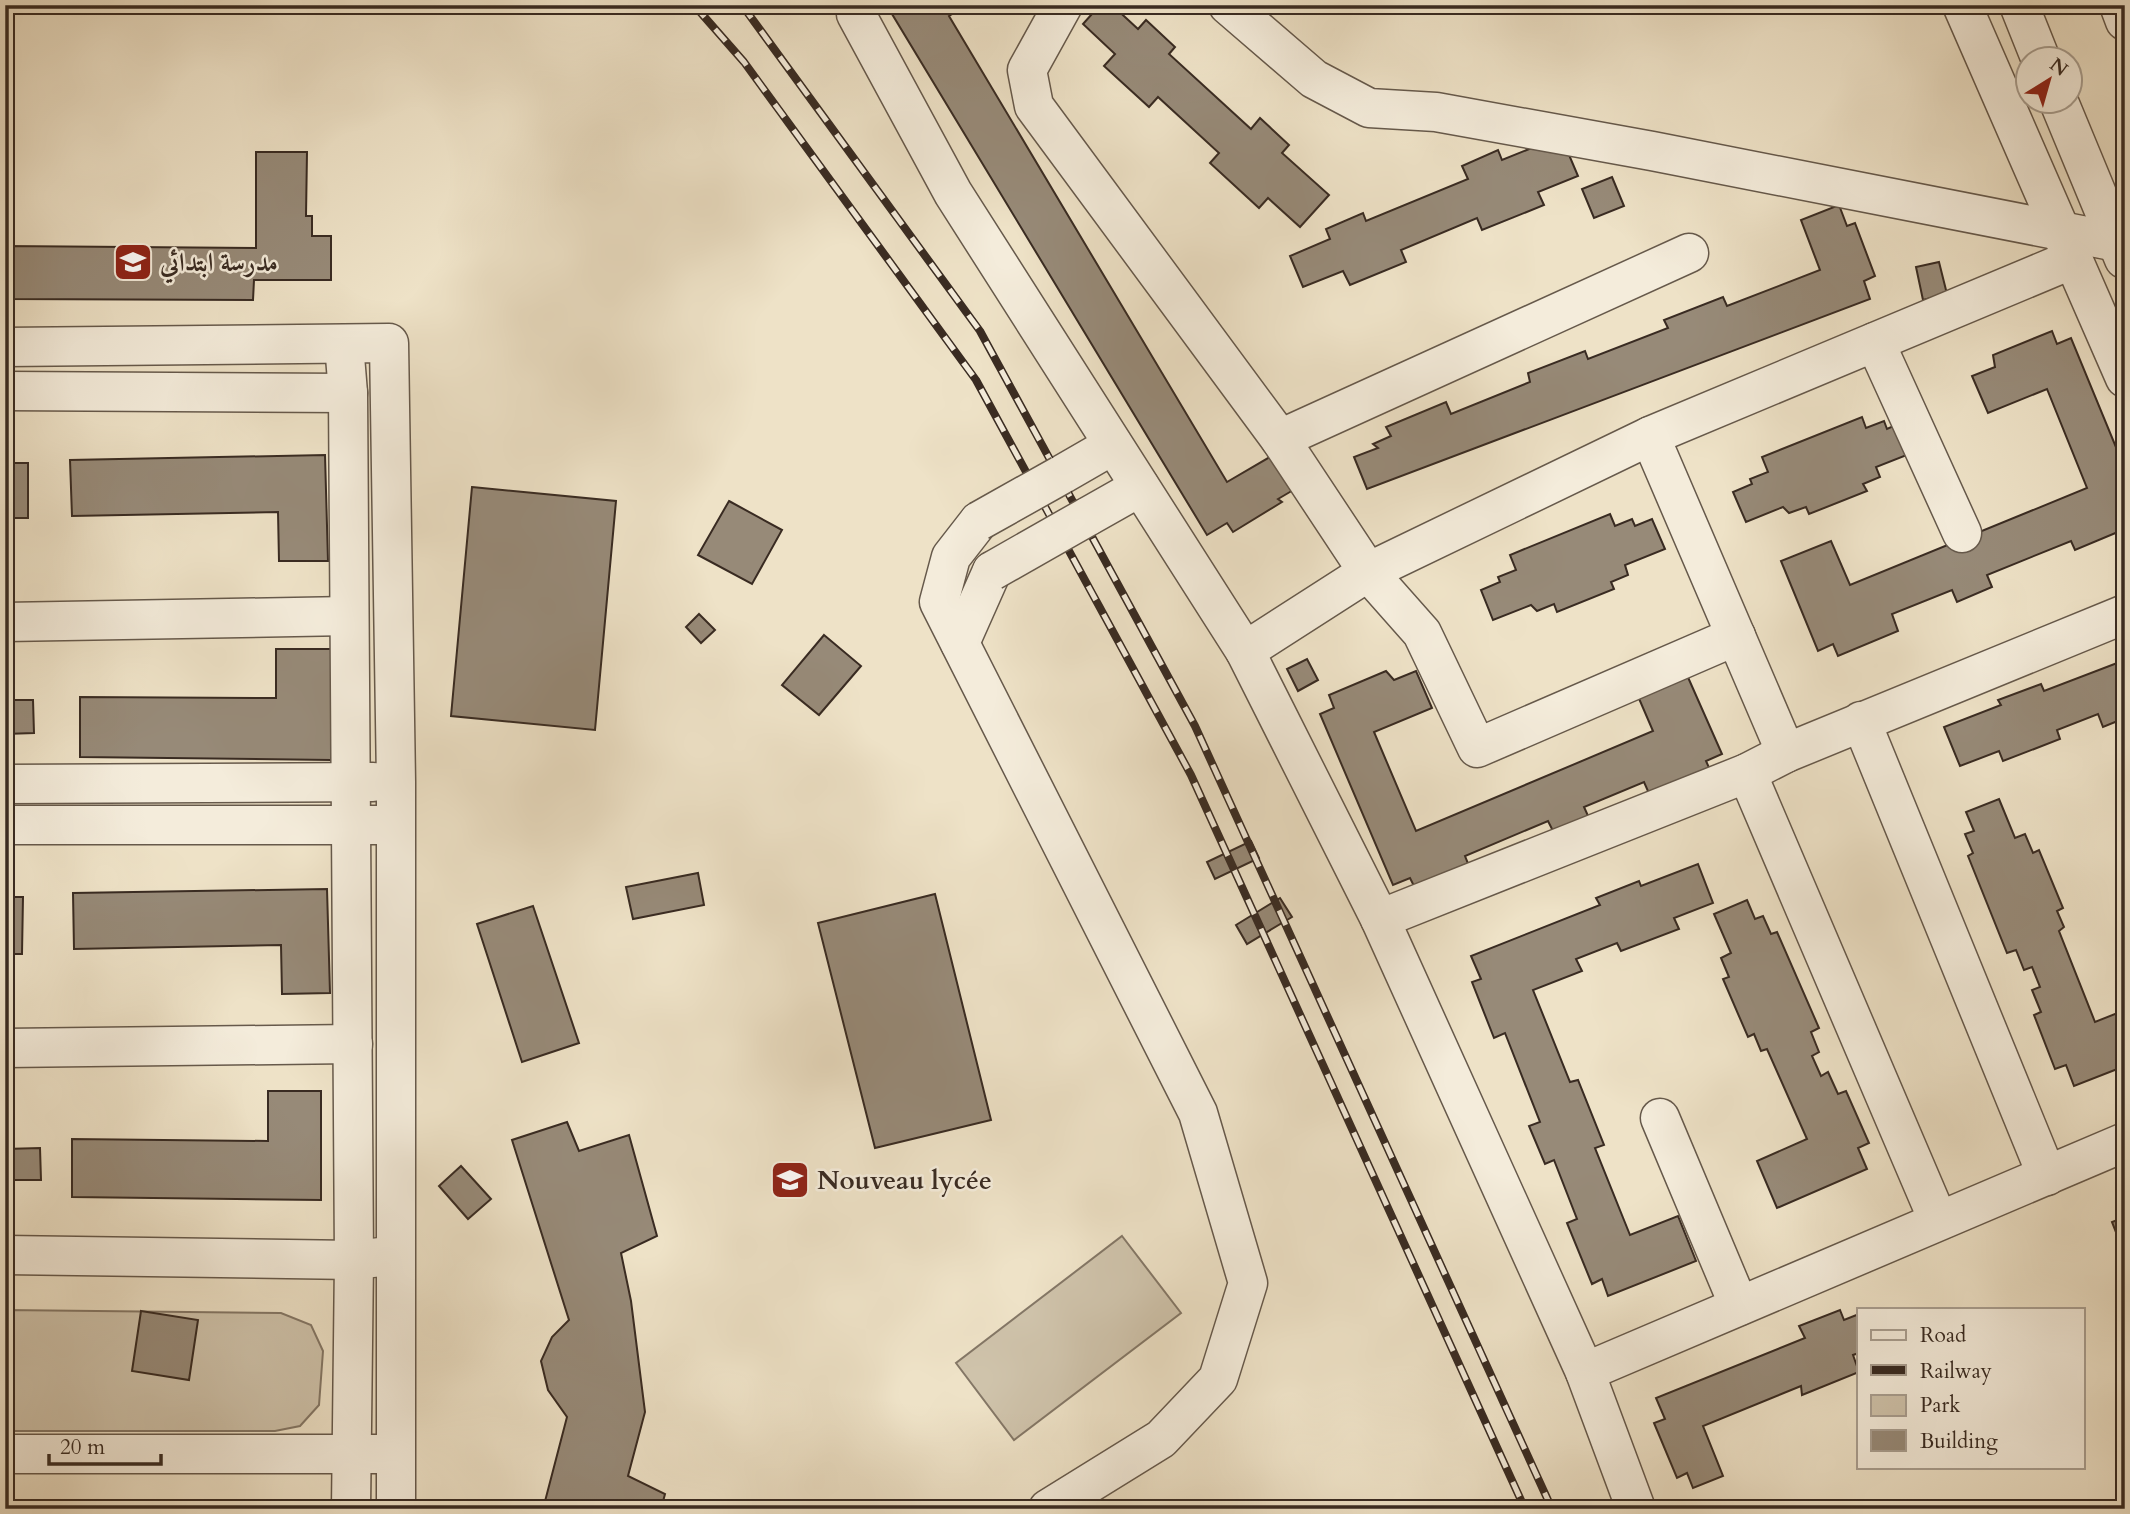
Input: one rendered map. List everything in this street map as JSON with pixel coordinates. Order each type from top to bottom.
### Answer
[{"type":"street","points":[[859,5],[856,14],[953,193],[1245,651],[1380,919],[1585,1372],[1636,1509]]},
{"type":"street","points":[[1063,5],[1027,70],[1034,106],[1280,439],[1368,572],[1422,633],[1476,748],[1736,636]]},
{"type":"street","points":[[1228,5],[1314,79],[1369,108],[1436,112],[2067,245],[2121,252],[2065,116]]},
{"type":"street","points":[[1962,5],[2125,378]]},
{"type":"street","points":[[2019,5],[2036,46]]},
{"type":"street","points":[[2119,5],[2125,21]]},
{"type":"street","points":[[1245,651],[1368,572],[1650,436],[1875,342],[2067,245]]},
{"type":"street","points":[[1280,439],[1689,253]]},
{"type":"street","points":[[1875,342],[1962,533]]},
{"type":"street","points":[[5,346],[388,343],[396,782],[396,1509]]},
{"type":"street","points":[[344,344],[348,393],[349,782],[352,825],[354,1260],[351,1509]]},
{"type":"street","points":[[5,391],[348,393]]},
{"type":"street","points":[[1650,436],[1786,752]]},
{"type":"street","points":[[1048,1509],[1161,1439],[1217,1379],[1248,1283],[1198,1113],[939,602],[951,557],[979,521],[1113,445]]},
{"type":"street","points":[[960,643],[992,571],[1140,487]]},
{"type":"street","points":[[1380,919],[1747,773],[1786,752],[2125,614]]},
{"type":"street","points":[[5,622],[349,616]]},
{"type":"street","points":[[1861,721],[2047,1176]]},
{"type":"street","points":[[1747,773],[1938,1220]]},
{"type":"street","points":[[5,784],[396,782]]},
{"type":"street","points":[[5,825],[396,825]]},
{"type":"street","points":[[5,1048],[353,1044]]},
{"type":"street","points":[[1660,1118],[1739,1306]]},
{"type":"street","points":[[1585,1372],[2125,1142]]},
{"type":"street","points":[[5,1255],[354,1260],[396,1255]]},
{"type":"street","points":[[5,1454],[396,1454]]},
{"type":"green space","points":[[1122,1236],[1181,1313],[1014,1440],[956,1363]]},
{"type":"green space","points":[[5,1310],[281,1313],[311,1325],[323,1351],[319,1405],[300,1426],[275,1431],[5,1431]]},
{"type":"building","points":[[896,5],[967,5],[949,16],[1227,482],[1275,454],[1295,489],[1278,499],[1282,502],[1233,532],[1227,523],[1207,535],[889,9]]},
{"type":"building","points":[[1100,5],[1112,5],[1138,29],[1146,20],[1175,47],[1169,54],[1251,129],[1260,118],[1289,145],[1282,153],[1329,195],[1300,227],[1268,198],[1259,208],[1210,163],[1219,153],[1158,97],[1149,107],[1104,66],[1115,54],[1083,24]]},
{"type":"building","points":[[1561,136],[1578,176],[1538,192],[1544,205],[1482,230],[1477,218],[1401,250],[1406,262],[1350,285],[1343,271],[1303,287],[1290,256],[1330,239],[1326,229],[1363,213],[1366,221],[1468,179],[1462,166],[1498,150],[1502,160]]},
{"type":"building","points":[[256,152],[307,152],[306,216],[312,216],[312,236],[331,236],[331,280],[254,280],[253,300],[5,299],[5,246],[256,248]]},
{"type":"building","points":[[1612,177],[1624,206],[1594,218],[1582,189]]},
{"type":"building","points":[[1839,205],[1847,226],[1855,223],[1875,276],[1864,281],[1870,299],[1367,489],[1354,457],[1378,448],[1373,444],[1391,436],[1386,427],[1446,402],[1451,414],[1530,382],[1528,373],[1585,351],[1588,359],[1668,328],[1664,320],[1723,297],[1727,306],[1820,270],[1801,220]]},
{"type":"building","points":[[1939,262],[1947,294],[1923,300],[1916,267]]},
{"type":"building","points":[[2052,331],[2057,344],[2071,338],[2125,469],[2125,529],[2075,550],[2071,541],[1987,575],[1992,587],[1957,602],[1952,590],[1892,614],[1898,631],[1838,656],[1833,644],[1818,651],[1781,561],[1831,541],[1850,585],[2087,488],[2047,389],[1988,413],[1972,376],[1995,367],[1993,355]]},
{"type":"building","points":[[1862,417],[1866,428],[1884,421],[1887,429],[1905,421],[1917,451],[1876,467],[1880,477],[1863,484],[1867,491],[1809,514],[1806,507],[1789,513],[1783,507],[1746,522],[1733,492],[1752,484],[1750,479],[1768,472],[1762,457]]},
{"type":"building","points":[[325,455],[328,561],[279,561],[278,512],[72,516],[70,460]]},
{"type":"building","points":[[5,463],[28,463],[28,518],[5,518]]},
{"type":"building","points":[[472,487],[616,501],[595,730],[451,716]]},
{"type":"building","points":[[729,501],[782,530],[752,584],[698,555]]},
{"type":"building","points":[[1610,514],[1615,526],[1632,519],[1635,526],[1652,519],[1665,549],[1625,565],[1628,575],[1611,582],[1614,589],[1557,612],[1554,604],[1537,611],[1531,605],[1493,620],[1481,590],[1500,582],[1498,577],[1516,570],[1510,555]]},
{"type":"building","points":[[699,614],[715,630],[701,643],[686,627]]},
{"type":"building","points":[[824,635],[861,666],[819,715],[782,685]]},
{"type":"building","points":[[276,649],[332,649],[331,760],[80,757],[80,697],[276,698]]},
{"type":"building","points":[[1307,659],[1318,680],[1298,691],[1287,669]]},
{"type":"building","points":[[2125,660],[2125,718],[2103,727],[2098,714],[2057,730],[2060,739],[2003,761],[1999,751],[1960,766],[1944,727],[2001,705],[1998,700],[2041,684],[2044,691]]},
{"type":"building","points":[[1683,666],[1722,754],[1706,761],[1711,772],[1651,798],[1644,782],[1584,807],[1589,818],[1554,833],[1548,821],[1465,856],[1469,866],[1415,888],[1410,878],[1393,885],[1320,714],[1334,708],[1329,695],[1386,671],[1394,680],[1416,671],[1432,708],[1374,732],[1416,831],[1653,731],[1634,687]]},
{"type":"building","points":[[5,700],[33,700],[34,733],[5,734]]},
{"type":"building","points":[[1999,799],[2015,838],[2025,834],[2033,853],[2039,850],[2063,908],[2057,911],[2064,927],[2059,931],[2095,1022],[2125,1010],[2125,1066],[2074,1086],[2066,1065],[2055,1069],[2034,1015],[2041,1012],[2032,990],[2040,987],[2032,967],[2024,970],[2016,950],[2007,953],[1968,856],[1973,853],[1965,834],[1974,831],[1966,812]]},
{"type":"building","points":[[1251,841],[1259,858],[1215,879],[1207,862]]},
{"type":"building","points":[[1698,864],[1713,903],[1674,918],[1679,929],[1621,951],[1617,943],[1576,959],[1582,971],[1533,990],[1570,1082],[1578,1080],[1604,1145],[1595,1148],[1630,1235],[1678,1216],[1696,1261],[1608,1296],[1602,1279],[1592,1284],[1567,1223],[1577,1219],[1554,1160],[1545,1164],[1529,1126],[1540,1122],[1505,1033],[1494,1038],[1472,982],[1481,979],[1471,956],[1600,905],[1596,898],[1639,881],[1641,886]]},
{"type":"building","points":[[698,873],[704,905],[633,919],[626,887]]},
{"type":"building","points":[[327,889],[330,993],[282,994],[281,945],[74,949],[73,893]]},
{"type":"building","points":[[935,894],[991,1120],[875,1148],[818,923]]},
{"type":"building","points":[[5,897],[23,897],[22,954],[5,954]]},
{"type":"building","points":[[1280,898],[1292,917],[1247,944],[1236,925]]},
{"type":"building","points":[[1747,900],[1755,919],[1763,916],[1771,934],[1777,932],[1819,1028],[1811,1032],[1819,1052],[1812,1056],[1821,1076],[1828,1072],[1838,1094],[1846,1091],[1869,1143],[1858,1148],[1867,1169],[1777,1208],[1757,1161],[1807,1139],[1767,1049],[1761,1051],[1754,1034],[1748,1037],[1723,979],[1729,977],[1721,958],[1731,953],[1714,914]]},
{"type":"building","points":[[533,906],[579,1043],[522,1062],[477,924]]},
{"type":"building","points":[[268,1091],[321,1091],[321,1200],[72,1197],[72,1139],[268,1141]]},
{"type":"building","points":[[567,1122],[579,1151],[629,1135],[657,1236],[621,1253],[631,1301],[645,1412],[628,1476],[665,1494],[661,1509],[543,1509],[567,1417],[548,1390],[541,1361],[552,1337],[569,1320],[512,1140]]},
{"type":"building","points":[[40,1148],[41,1180],[5,1180],[5,1149]]},
{"type":"building","points":[[461,1166],[491,1199],[468,1219],[439,1186]]},
{"type":"building","points":[[2125,1217],[2125,1249],[2123,1250],[2112,1222]]},
{"type":"building","points":[[1840,1310],[1844,1320],[1857,1315],[1857,1354],[1853,1355],[1857,1373],[1802,1395],[1801,1386],[1703,1426],[1723,1476],[1693,1488],[1687,1473],[1677,1478],[1654,1423],[1665,1419],[1656,1398],[1805,1338],[1799,1326]]},
{"type":"building","points":[[141,1311],[198,1320],[189,1380],[132,1371]]},
{"type":"railway","points":[[694,5],[744,62],[976,380],[1191,775],[1525,1509]]},
{"type":"railway","points":[[742,5],[980,331],[1195,726],[1552,1509]]},
{"type":"place","name":"مدرسة ابتدائي","points":[[133,262]]},
{"type":"place","name":"Nouveau lycée","points":[[790,1180]]}]
